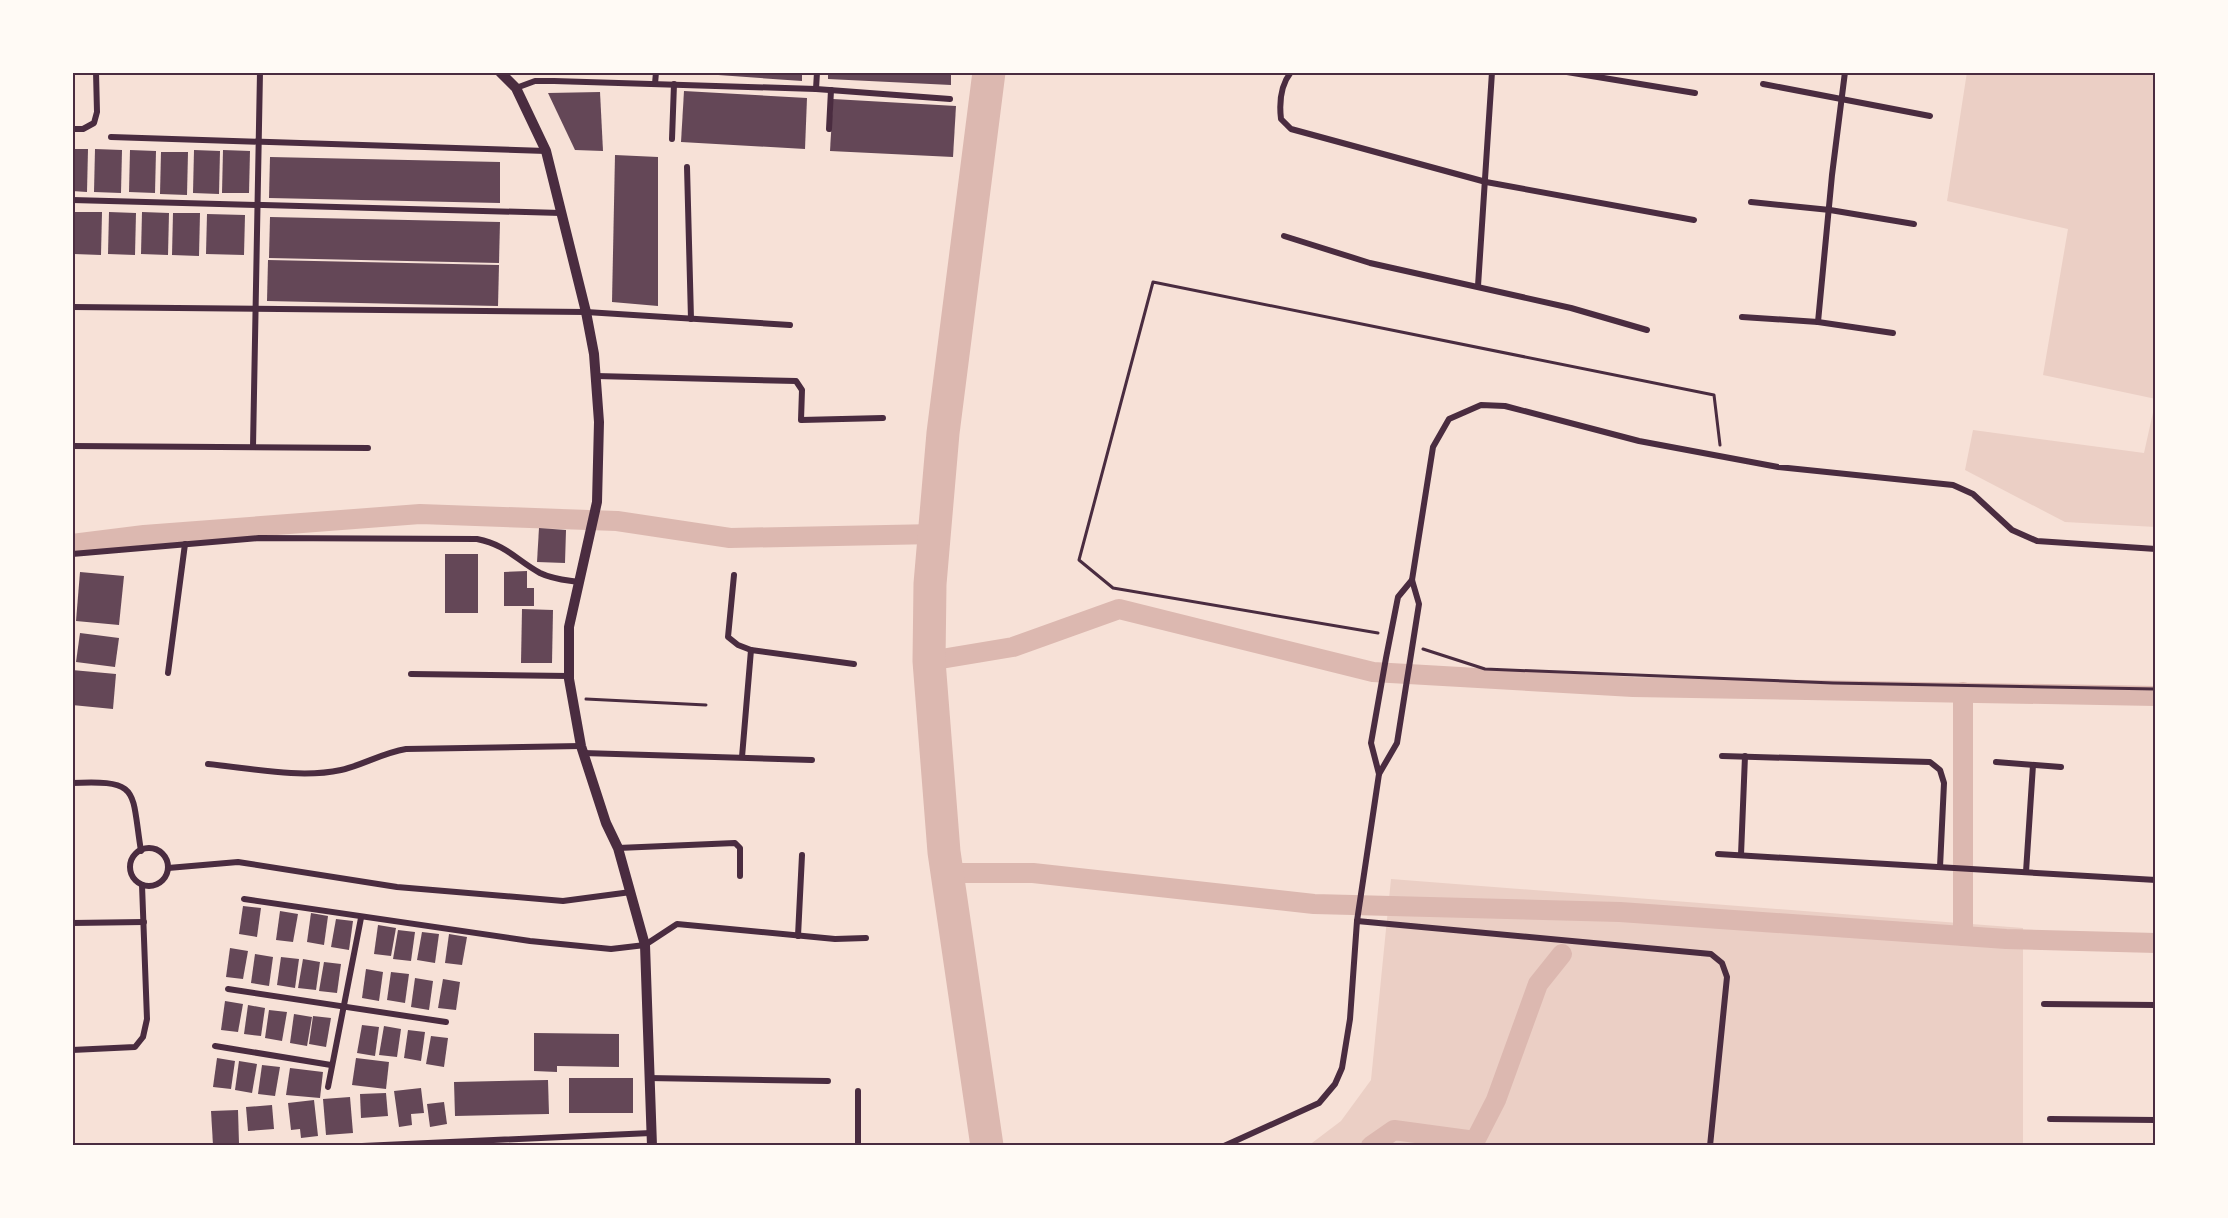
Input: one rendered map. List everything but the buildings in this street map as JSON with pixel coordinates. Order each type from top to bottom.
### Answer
[{"type":"street","points":[[72,129],[83,129],[94,123],[97,112],[96,72]]},
{"type":"street","points":[[253,447],[260,72]]},
{"type":"street","points":[[500,72],[516,88],[546,151],[586,312],[596,376],[599,422],[597,502],[569,627],[569,676],[582,749],[606,823],[618,848],[645,945],[652,1146]]},
{"type":"street","points":[[655,84],[656,72]]},
{"type":"street","points":[[816,89],[817,72]]},
{"type":"street","points":[[1291,72],[1286,79],[1279,100],[1281,119],[1291,129],[1486,182],[1694,220]]},
{"type":"street","points":[[1479,286],[1492,72]]},
{"type":"street","points":[[1567,72],[1695,93]]},
{"type":"street","points":[[1818,322],[1845,72]]},
{"type":"street","points":[[516,88],[535,81],[674,84],[816,89],[950,99]]},
{"type":"street","points":[[672,139],[674,84]]},
{"type":"street","points":[[1763,84],[1841,101],[1930,116]]},
{"type":"street","points":[[829,129],[831,90]]},
{"type":"street","points":[[111,137],[546,151]]},
{"type":"street","points":[[687,167],[691,320]]},
{"type":"street","points":[[72,200],[561,213]]},
{"type":"street","points":[[1751,202],[1830,210],[1914,224]]},
{"type":"street","points":[[1284,236],[1370,263],[1479,286],[1647,330]]},
{"type":"street","points":[[72,307],[586,312],[790,325]]},
{"type":"street","points":[[1742,317],[1818,322],[1893,333]]},
{"type":"street","points":[[596,376],[796,381],[802,390],[801,420],[883,418]]},
{"type":"street","points":[[1224,1146],[1319,1102],[1335,1084],[1342,1068],[1350,1019],[1361,885],[1379,774],[1397,743],[1419,604],[1413,580],[1433,447],[1449,419],[1465,410],[1482,405],[1505,405],[1639,441],[1778,467],[1953,484],[1973,494],[2012,530],[2037,541],[2156,549]]},
{"type":"street","points":[[72,446],[368,447]]},
{"type":"street","points":[[72,554],[259,538],[477,539],[495,543],[512,551],[542,574],[578,582]]},
{"type":"street","points":[[168,673],[185,544]]},
{"type":"street","points":[[734,575],[728,637],[738,645],[751,650],[854,664]]},
{"type":"street","points":[[1379,774],[1371,743],[1398,597],[1413,580]]},
{"type":"street","points":[[742,758],[751,650]]},
{"type":"street","points":[[411,674],[569,676]]},
{"type":"street","points":[[208,764],[313,774],[342,769],[382,753],[406,749],[582,749],[812,760]]},
{"type":"street","points":[[1722,756],[1930,762],[1940,770],[1944,783],[1940,867]]},
{"type":"street","points":[[1741,855],[1745,756]]},
{"type":"street","points":[[1996,762],[2061,767]]},
{"type":"street","points":[[2026,872],[2033,765]]},
{"type":"street","points":[[72,783],[117,783],[128,789],[133,800],[141,851]]},
{"type":"street","points":[[618,848],[735,843],[740,848],[740,876]]},
{"type":"street","points":[[72,1050],[135,1047],[143,1037],[147,1019],[142,885],[131,871],[132,859],[141,851],[159,851],[167,861],[167,874],[159,884],[142,885]]},
{"type":"street","points":[[1718,854],[2156,880]]},
{"type":"street","points":[[798,936],[802,855]]},
{"type":"street","points":[[168,868],[238,862],[397,887],[563,901],[631,892]]},
{"type":"street","points":[[244,899],[361,918],[611,949],[645,945],[677,924],[835,939],[866,938]]},
{"type":"street","points":[[328,1087],[361,918]]},
{"type":"street","points":[[1357,920],[1711,954],[1722,963],[1727,977],[1710,1146]]},
{"type":"street","points":[[72,923],[144,922]]},
{"type":"street","points":[[228,989],[446,1022]]},
{"type":"street","points":[[2044,1004],[2156,1005]]},
{"type":"street","points":[[215,1046],[331,1065]]},
{"type":"street","points":[[648,1078],[828,1081]]},
{"type":"street","points":[[858,1091],[858,1146]]},
{"type":"street","points":[[2050,1119],[2156,1120]]},
{"type":"street","points":[[362,1146],[388,1143],[435,1145],[651,1132]]},
{"type":"street","points":[[1237,1146],[1240,1139]]},
{"type":"path","points":[[1391,636],[1113,588],[1079,560],[1153,282],[1714,395],[1721,455]]},
{"type":"path","points":[[1439,654],[1485,669],[1833,683],[2156,689]]},
{"type":"path","points":[[573,699],[706,705]]},
{"type":"shaded area","points":[[1967,72],[2156,72],[2156,399],[2043,375],[2068,229],[1947,201]]},
{"type":"shaded area","points":[[2156,399],[2156,527],[2065,522],[1965,470],[1973,430],[2144,453]]},
{"type":"shaded area","points":[[1391,879],[2023,928],[2023,1146],[1308,1146],[1341,1121],[1371,1080]]},
{"type":"waterway","points":[[987,1146],[944,852],[929,661],[930,584],[943,433],[989,72]]},
{"type":"waterway","points":[[72,544],[144,535],[420,514],[617,521],[730,538],[936,534]]},
{"type":"waterway","points":[[929,661],[1013,647],[1119,609],[1373,672],[1633,687],[2156,696]]},
{"type":"waterway","points":[[1963,692],[1963,936]]},
{"type":"waterway","points":[[947,873],[1033,873],[1314,904],[1620,912],[2006,939],[2156,943]]},
{"type":"waterway","points":[[1371,1146],[1394,1130],[1475,1141],[1496,1100],[1538,984],[1562,954]]}]
